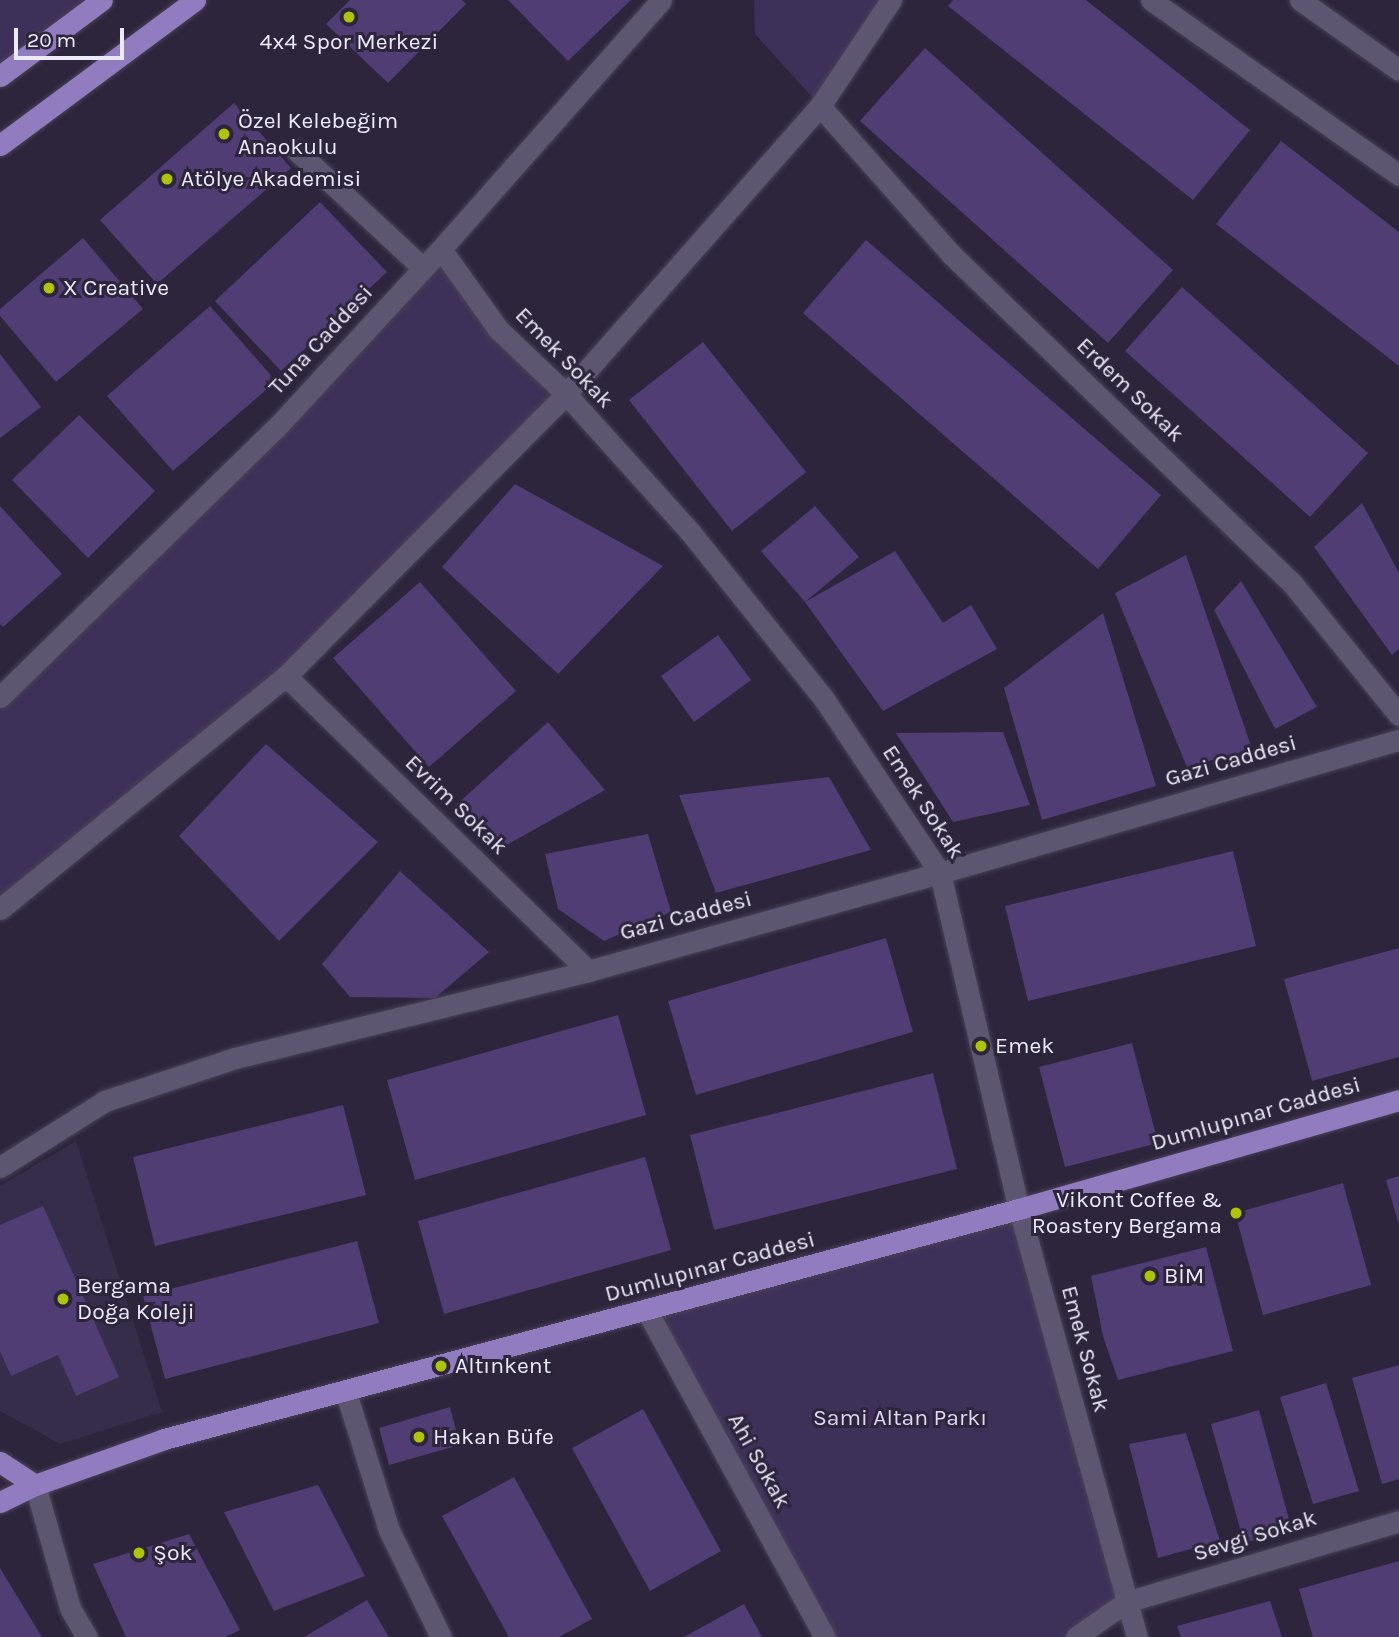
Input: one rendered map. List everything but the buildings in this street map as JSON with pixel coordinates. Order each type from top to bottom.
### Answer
[{"type":"main road","points":[[0,76],[102,0]]},
{"type":"main road","points":[[0,145],[195,0]]},
{"type":"main road","name":"Dumlupınar Caddesi","points":[[0,1502],[35,1485],[164,1439],[346,1393],[1019,1209],[1399,1100]]},
{"type":"main road","points":[[0,1462],[35,1485]]},
{"type":"street","name":"Tuna Caddesi","points":[[0,697],[275,429],[441,249],[661,0]]},
{"type":"street","points":[[0,909],[286,676],[566,394],[691,256],[820,106],[891,0]]},
{"type":"street","points":[[1151,0],[1399,175]]},
{"type":"street","points":[[1300,0],[1399,70]]},
{"type":"street","name":"Erdem Sokak","points":[[820,106],[952,255],[1292,583],[1399,716]]},
{"type":"street","points":[[297,151],[423,268]]},
{"type":"street","name":"Emek Sokak","points":[[441,249],[498,329],[566,394],[691,533],[824,698],[940,873],[1019,1209],[1137,1637]]},
{"type":"street","name":"Evrim Sokak","points":[[286,676],[588,971]]},
{"type":"street","name":"Gazi Caddesi","points":[[0,1167],[105,1101],[235,1058],[588,971],[940,873],[1399,740]]},
{"type":"street","name":"Ahi Sokak","points":[[647,1311],[825,1637]]},
{"type":"street","points":[[346,1393],[388,1530],[441,1637]]},
{"type":"street","points":[[35,1485],[70,1608],[87,1637]]},
{"type":"street","name":"Sevgi Sokak","points":[[1076,1637],[1126,1602],[1399,1521]]},
{"type":"shaded area","name":"Bergama Doğa Koleji","points":[[76,1141],[162,1412],[60,1444],[0,1411],[0,1186]]},
{"type":"green space","points":[[0,0],[102,0],[0,76]]},
{"type":"green space","points":[[754,0],[891,0],[820,106],[755,34]]},
{"type":"green space","points":[[441,249],[566,394],[286,676],[0,909],[0,698]]},
{"type":"green space","name":"Sami Altan Parkı","points":[[1019,1209],[1126,1602],[1076,1637],[825,1637],[647,1311]]},
{"type":"place","name":"4x4 Spor Merkezi","points":[[349,17]]},
{"type":"place","name":"Özel Kelebeğim Anaokulu","points":[[224,134]]},
{"type":"place","name":"Atölye Akademisi","points":[[167,179]]},
{"type":"place","name":"X Creative","points":[[49,288]]},
{"type":"place","name":"Emek","points":[[981,1046]]},
{"type":"place","name":"Vikont Coffee & Roastery Bergama","points":[[1236,1213]]},
{"type":"place","name":"BİM","points":[[1150,1276]]},
{"type":"place","name":"Bergama Doğa Koleji","points":[[63,1299]]},
{"type":"place","name":"Altınkent","points":[[441,1366]]},
{"type":"place","name":"Hakan Büfe","points":[[419,1437]]},
{"type":"place","name":"Şok","points":[[139,1553]]}]
